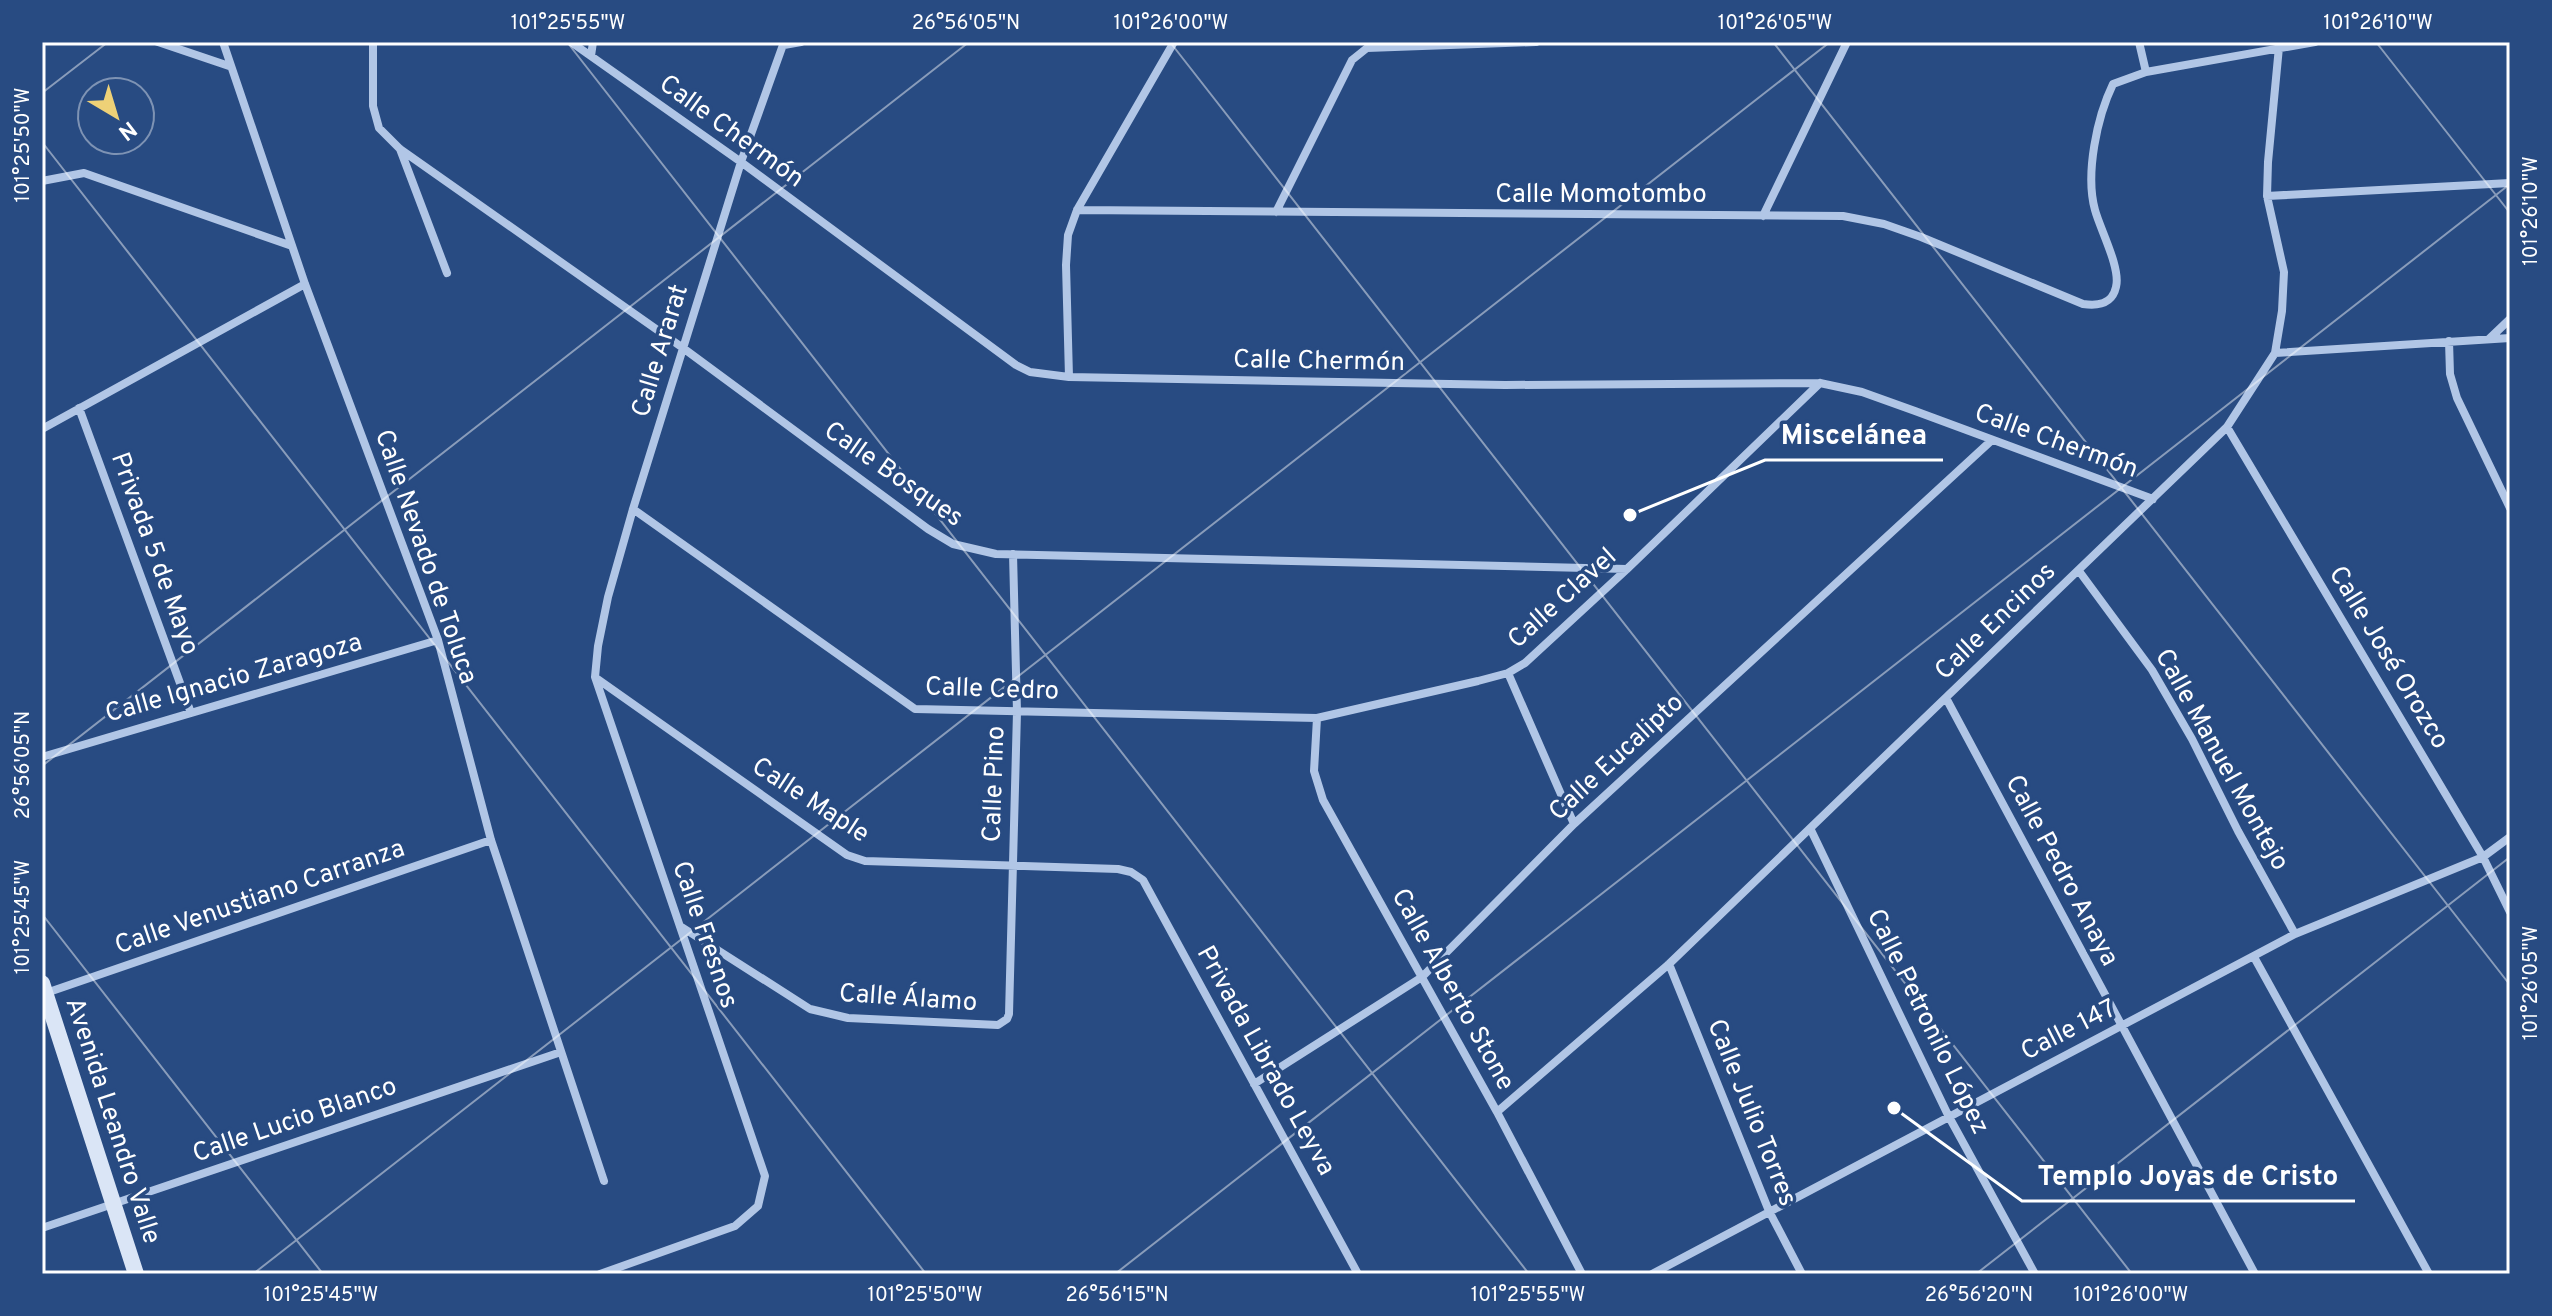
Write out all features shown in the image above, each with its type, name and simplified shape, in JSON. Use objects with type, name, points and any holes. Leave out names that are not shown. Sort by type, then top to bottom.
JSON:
[{"type":"street","points":[[158,42],[229,66]]},
{"type":"street","name":"Calle Nevado de Toluca","points":[[223,42],[305,284],[438,640],[491,840],[604,1181]]},
{"type":"street","name":"Calle Bosques","points":[[373,42],[373,106],[379,128],[400,149],[683,348],[928,529],[953,544],[975,551],[1013,554],[1627,569]]},
{"type":"street","name":"Calle Chermón","points":[[571,42],[741,162],[1016,365],[1030,372],[1069,377],[1505,385],[1820,383],[1862,392],[2153,499]]},
{"type":"street","points":[[591,56],[593,42]]},
{"type":"street","points":[[784,44],[801,42]]},
{"type":"street","points":[[1069,377],[1068,235],[1077,210],[1174,42]]},
{"type":"street","points":[[1276,212],[1352,60],[1367,48],[1536,42]]},
{"type":"street","points":[[1763,216],[1847,42]]},
{"type":"street","points":[[2139,42],[2146,72],[2315,42]]},
{"type":"street","name":"Calle Ararat","points":[[595,677],[608,597],[633,509],[741,162],[784,44]]},
{"type":"street","name":"Calle Encinos","points":[[1497,1112],[1669,964],[2227,427],[2275,353],[2282,311],[2284,272],[2278,234],[2267,196],[2279,47]]},
{"type":"street","name":"Calle Momotombo","points":[[1077,210],[1843,216],[1884,224],[2083,304],[2099,306],[2108,301],[2116,287],[2115,270],[2093,207],[2092,159],[2105,100],[2113,84],[2146,72]]},
{"type":"street","points":[[400,149],[447,273]]},
{"type":"street","points":[[42,181],[84,173],[292,246]]},
{"type":"street","points":[[2267,196],[2510,183]]},
{"type":"street","points":[[42,429],[305,284]]},
{"type":"street","points":[[2489,339],[2510,319]]},
{"type":"street","points":[[2275,353],[2510,338]]},
{"type":"street","points":[[2449,341],[2450,374],[2457,398],[2510,508]]},
{"type":"street","name":"Calle Clavel","points":[[1317,718],[1508,673],[1525,663],[1820,383]]},
{"type":"street","name":"Privada 5 de Mayo","points":[[79,408],[191,713]]},
{"type":"street","name":"Calle José Orozco","points":[[2227,427],[2483,857],[2510,912]]},
{"type":"street","name":"Calle Eucalipto","points":[[1254,1084],[1422,977],[1574,824],[1992,440]]},
{"type":"street","name":"Calle Cedro","points":[[633,509],[915,709],[1317,718]]},
{"type":"street","name":"Calle Pino","points":[[1009,1014],[1017,712],[1013,554]]},
{"type":"street","name":"Calle Manuel Montejo","points":[[2079,571],[2152,670],[2295,934]]},
{"type":"street","name":"Calle Ignacio Zaragoza","points":[[42,757],[438,640]]},
{"type":"street","points":[[1508,673],[1574,824]]},
{"type":"street","name":"Calle Maple","points":[[595,677],[847,855],[865,861],[1118,869],[1131,872]]},
{"type":"street","name":"Calle Fresnos","points":[[595,677],[765,1176],[758,1206],[735,1226],[601,1274]]},
{"type":"street","name":"Calle Pedro Anaya","points":[[1946,698],[2255,1274]]},
{"type":"street","name":"Calle Alberto Stone","points":[[1317,718],[1314,771],[1323,800],[1497,1112],[1582,1274]]},
{"type":"street","name":"Calle Petronilo López","points":[[1810,828],[1948,1115],[2035,1274]]},
{"type":"street","name":"Calle 147","points":[[1652,1274],[2295,934],[2483,857],[2510,837]]},
{"type":"street","name":"Calle Venustiano Carranza","points":[[43,990],[491,840]]},
{"type":"street","name":"Privada Librado Leyva","points":[[1131,872],[1143,880],[1358,1274]]},
{"type":"street","name":"Calle Álamo","points":[[680,926],[810,1009],[825,1014],[848,1018],[998,1025],[1009,1014]]},
{"type":"street","points":[[2254,957],[2429,1274]]},
{"type":"street","name":"Calle Julio Torres","points":[[1669,964],[1769,1211],[1802,1274]]},
{"type":"street","name":"Avenida Leandro Valle","points":[[43,990],[136,1274]]},
{"type":"street","name":"Calle Lucio Blanco","points":[[42,1228],[561,1052]]},
{"type":"place","name":"Miscelánea","points":[[1630,515]]},
{"type":"place","name":"Templo Joyas de Cristo","points":[[1894,1108]]}]
